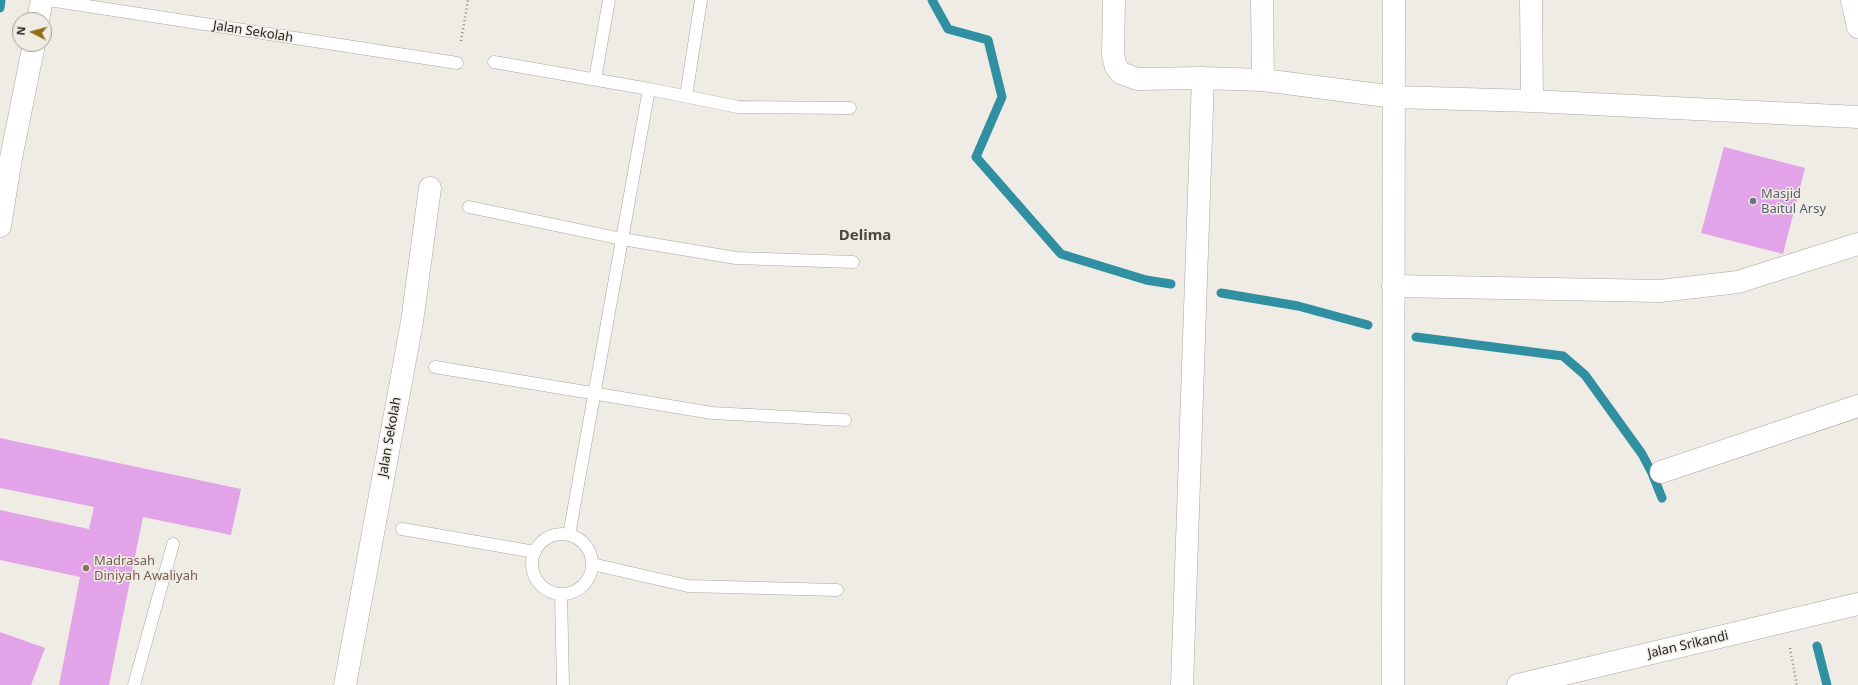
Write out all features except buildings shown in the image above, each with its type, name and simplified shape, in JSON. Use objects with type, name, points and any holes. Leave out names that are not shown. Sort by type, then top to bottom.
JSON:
[{"type":"street","points":[[40,12],[42,0]]},
{"type":"street","points":[[1114,0],[1113,55],[1116,67],[1121,73],[1137,79],[1203,78],[1263,80],[1394,97],[1532,101],[1858,118]]},
{"type":"street","points":[[1262,0],[1263,80]]},
{"type":"street","points":[[1393,685],[1394,0]]},
{"type":"street","points":[[1530,0],[1532,101]]},
{"type":"street","points":[[1852,0],[1858,27]]},
{"type":"street","points":[[0,226],[11,158],[32,52]]},
{"type":"street","points":[[1182,685],[1203,78]]},
{"type":"street","name":"Jalan Sekolah","points":[[345,685],[412,322],[430,188]]},
{"type":"street","points":[[1393,286],[1660,291],[1738,282],[1858,244]]},
{"type":"street","points":[[1661,472],[1858,406]]},
{"type":"street","name":"Jalan Srikandi","points":[[1518,685],[1858,604]]},
{"type":"lane","name":"Jalan Sekolah","points":[[49,0],[457,63]]},
{"type":"lane","points":[[595,79],[609,0]]},
{"type":"lane","points":[[686,96],[701,0]]},
{"type":"lane","points":[[494,62],[595,79],[738,107],[850,108]]},
{"type":"lane","points":[[569,535],[649,89]]},
{"type":"lane","points":[[469,207],[622,239],[736,258],[853,262]]},
{"type":"lane","points":[[435,367],[712,413],[844,420]]},
{"type":"lane","points":[[402,529],[535,552]]},
{"type":"lane","points":[[559,534],[569,535],[586,545],[592,564],[590,574],[583,585],[570,593],[561,594],[552,592],[543,587],[537,580],[533,562],[535,552],[541,543],[549,537],[559,534]]},
{"type":"lane","points":[[134,685],[173,544]]},
{"type":"lane","points":[[592,564],[688,586],[837,590]]},
{"type":"lane","points":[[561,594],[563,685]]},
{"type":"path","points":[[457,63],[468,0]]},
{"type":"path","points":[[1786,622],[1797,685]]},
{"type":"waterway","points":[[0,8],[1,0]]},
{"type":"waterway","points":[[932,0],[948,29],[988,40],[1002,97],[976,157],[1061,254],[1146,280],[1171,284]]},
{"type":"waterway","points":[[1221,293],[1298,306],[1368,325]]},
{"type":"waterway","points":[[1416,337],[1563,356],[1585,375],[1642,454],[1652,473],[1662,498]]},
{"type":"waterway","points":[[1817,646],[1827,685]]},
{"type":"place","name":"Masjid Baitul Arsy","points":[[1753,201]]},
{"type":"place","name":"Madrasah Diniyah Awaliyah","points":[[86,568]]},
{"type":"district","name":"Delima","points":[[865,236]]}]
